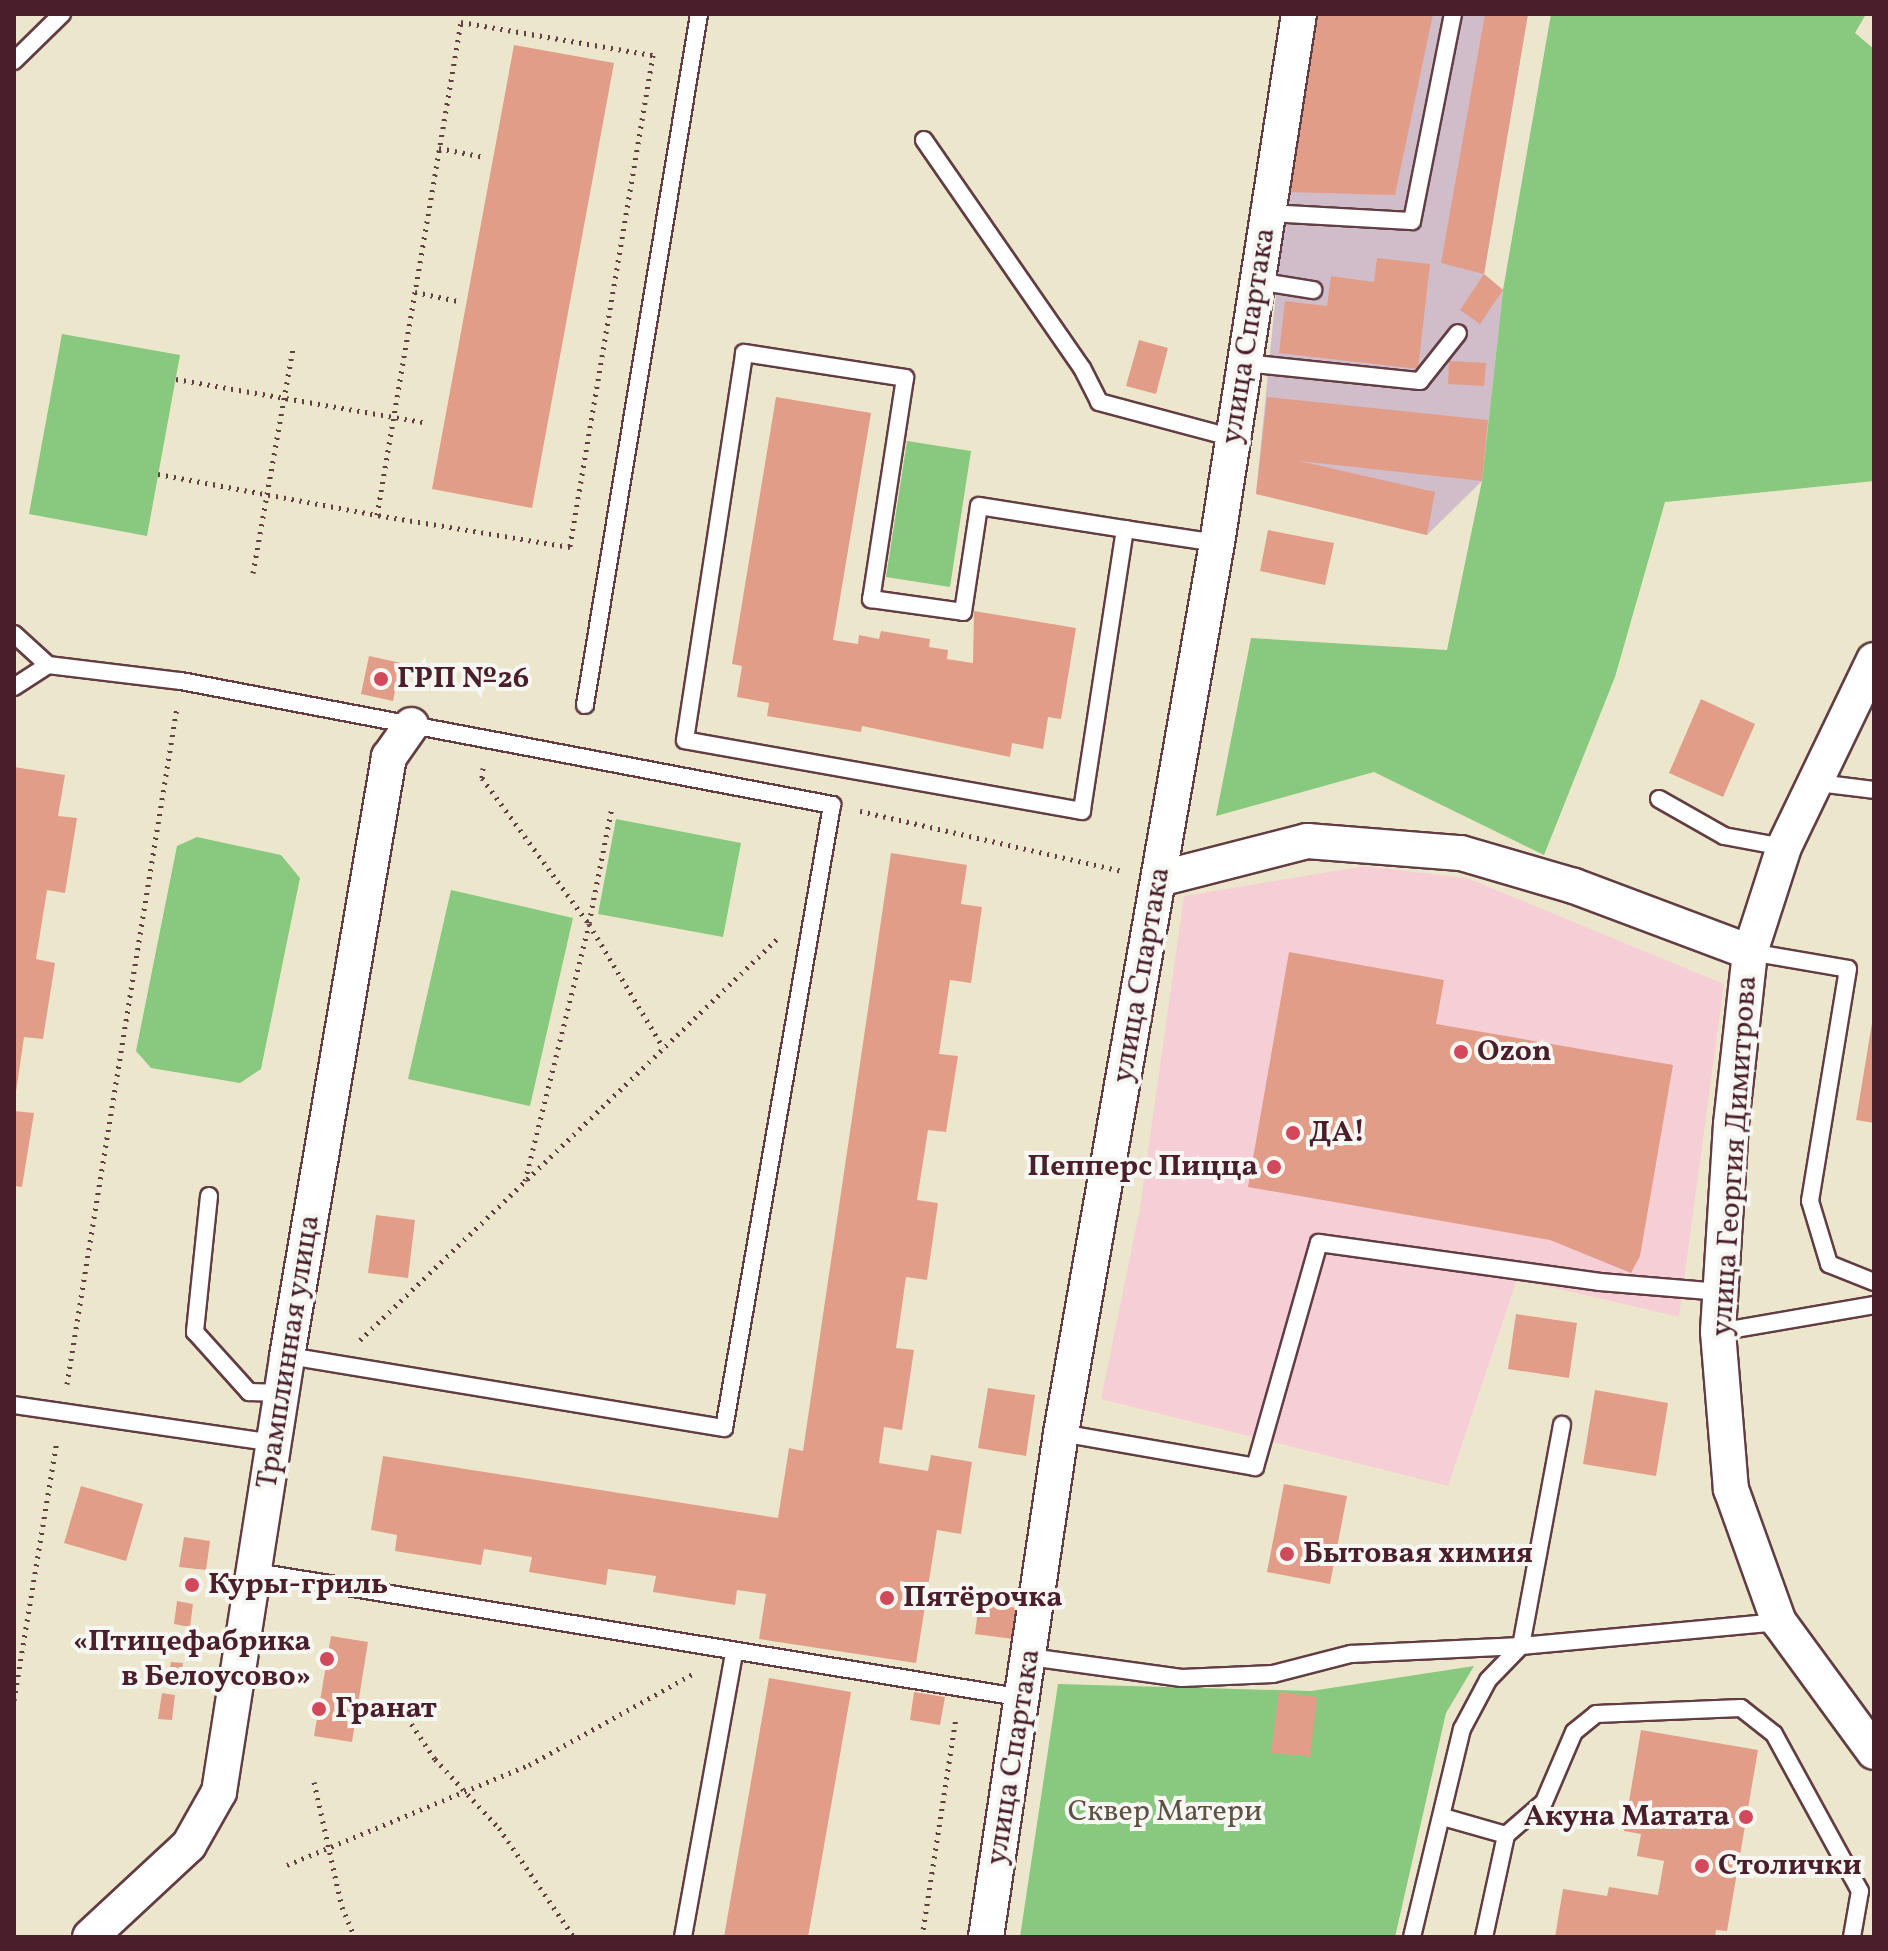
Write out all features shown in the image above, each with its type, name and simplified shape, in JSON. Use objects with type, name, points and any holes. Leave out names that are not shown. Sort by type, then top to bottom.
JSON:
[{"type":"street","name":"улица Спартака","points":[[986,1937],[1024,1698],[1061,1433],[1217,543],[1299,14]]},
{"type":"street","name":"улица Георгия Димитрова","points":[[1869,680],[1784,847],[1750,952],[1731,1124],[1718,1332],[1731,1489],[1779,1622],[1874,1752]]},
{"type":"street","name":"Трамплинная улица","points":[[90,1937],[189,1845],[219,1792],[256,1572],[287,1356],[389,757],[411,725]]},
{"type":"street","points":[[1159,879],[1307,841],[1461,853],[1574,886],[1750,952]]},
{"type":"lane","points":[[14,61],[62,14]]},
{"type":"lane","points":[[585,705],[699,14]]},
{"type":"lane","points":[[1268,213],[1412,221],[1453,14]]},
{"type":"lane","points":[[924,140],[1082,368],[1099,402],[1233,438]]},
{"type":"lane","points":[[1257,281],[1313,290]]},
{"type":"lane","points":[[1245,363],[1420,381],[1458,333]]},
{"type":"lane","points":[[1125,529],[1082,811],[685,740],[744,353],[905,378],[871,599],[963,612],[979,506],[1217,543]]},
{"type":"lane","points":[[14,634],[48,665],[181,681],[832,805],[724,1428],[287,1356]]},
{"type":"lane","points":[[14,687],[48,665]]},
{"type":"lane","points":[[1818,783],[1874,790]]},
{"type":"lane","points":[[1659,799],[1724,836],[1784,847]]},
{"type":"lane","points":[[1750,952],[1848,969],[1810,1201],[1829,1264],[1874,1282]]},
{"type":"lane","points":[[209,1196],[195,1332],[249,1392],[281,1393]]},
{"type":"lane","points":[[1061,1433],[1255,1467],[1319,1243],[1600,1282],[1721,1292]]},
{"type":"lane","points":[[1718,1332],[1874,1305]]},
{"type":"lane","points":[[14,1405],[274,1443]]},
{"type":"lane","points":[[1412,1937],[1462,1729],[1488,1680],[1521,1646],[1562,1425]]},
{"type":"lane","points":[[256,1572],[734,1654],[960,1691],[1024,1698]]},
{"type":"lane","points":[[1030,1657],[1182,1678],[1273,1674],[1351,1654],[1521,1646],[1779,1622]]},
{"type":"lane","points":[[683,1937],[734,1654]]},
{"type":"lane","points":[[1484,1937],[1506,1835],[1544,1802],[1574,1732],[1596,1714],[1741,1708],[1774,1734],[1860,1891],[1852,1937]]},
{"type":"lane","points":[[1443,1817],[1506,1835]]},
{"type":"path","points":[[158,474],[377,515],[570,547],[653,55],[461,22],[377,515]]},
{"type":"path","points":[[439,148],[484,157]]},
{"type":"path","points":[[415,292],[458,301]]},
{"type":"path","points":[[253,573],[293,348]]},
{"type":"path","points":[[176,379],[423,422]]},
{"type":"path","points":[[14,1700],[181,681]]},
{"type":"path","points":[[483,740],[482,778],[589,924],[663,1047]]},
{"type":"path","points":[[832,805],[1159,879]]},
{"type":"path","points":[[524,1182],[589,924],[612,807]]},
{"type":"path","points":[[336,1363],[815,904]]},
{"type":"path","points":[[287,1865],[557,1751],[734,1654]]},
{"type":"path","points":[[922,1937],[960,1691]]},
{"type":"path","points":[[398,1704],[435,1759],[467,1790],[574,1937]]},
{"type":"path","points":[[314,1782],[342,1907],[355,1937]]},
{"type":"shaded area","points":[[1317,14],[1528,14],[1484,274],[1503,290],[1482,481],[1427,535],[1256,494],[1286,192]]},
{"type":"shaded area","points":[[1364,866],[1467,878],[1724,984],[1679,1317],[1517,1279],[1448,1486],[1101,1399],[1140,1208],[1184,896]]},
{"type":"green space","points":[[1551,14],[1866,14],[1855,33],[1874,49],[1874,481],[1665,502],[1615,677],[1544,855],[1374,772],[1216,816],[1251,638],[1447,650],[1482,481],[1503,290]]},
{"type":"green space","points":[[62,334],[180,355],[147,536],[29,514]]},
{"type":"green space","points":[[907,441],[971,451],[950,587],[886,577]]},
{"type":"green space","points":[[616,819],[741,843],[723,937],[598,914]]},
{"type":"green space","points":[[197,837],[281,855],[300,878],[261,1069],[240,1083],[151,1068],[136,1051],[177,846]]},
{"type":"green space","points":[[451,890],[573,918],[530,1106],[408,1079]]},
{"type":"green space","name":"Сквер Матери","points":[[1474,1666],[1446,1713],[1395,1937],[1020,1937],[1058,1684],[1311,1691]]},
{"type":"building","points":[[1317,14],[1433,14],[1395,195],[1286,192]]},
{"type":"building","points":[[1485,14],[1528,14],[1484,274],[1441,263]]},
{"type":"building","points":[[514,45],[614,63],[532,508],[432,489]]},
{"type":"building","points":[[1377,258],[1430,264],[1418,369],[1279,353],[1285,301],[1327,306],[1331,276],[1374,282]]},
{"type":"building","points":[[1484,274],[1503,290],[1480,324],[1460,310]]},
{"type":"building","points":[[1139,340],[1168,348],[1156,394],[1126,386]]},
{"type":"building","points":[[1449,361],[1486,363],[1484,386],[1448,384]]},
{"type":"building","points":[[776,397],[871,413],[833,640],[858,644],[859,635],[879,639],[881,631],[930,639],[929,647],[948,650],[947,659],[973,663],[974,611],[1076,628],[1061,719],[1048,717],[1043,749],[1012,743],[1010,757],[862,726],[861,732],[767,716],[769,703],[737,697],[742,666],[732,664]]},
{"type":"building","points":[[1267,397],[1488,420],[1482,481],[1299,461],[1435,492],[1427,535],[1256,494]]},
{"type":"building","points":[[1268,530],[1334,543],[1325,585],[1260,571]]},
{"type":"building","name":"ГРП №26","points":[[369,656],[401,663],[393,701],[361,694]]},
{"type":"building","points":[[1701,699],[1755,724],[1723,797],[1669,773]]},
{"type":"building","points":[[14,767],[65,775],[58,816],[77,818],[65,893],[47,890],[36,959],[55,963],[43,1039],[24,1037],[16,1092]]},
{"type":"building","points":[[891,853],[967,865],[961,904],[982,907],[971,983],[950,980],[939,1054],[958,1056],[946,1132],[928,1130],[917,1200],[938,1203],[927,1280],[906,1277],[896,1348],[914,1350],[902,1430],[884,1427],[879,1463],[928,1471],[931,1455],[972,1462],[961,1534],[937,1530],[916,1663],[759,1639],[766,1594],[737,1590],[735,1605],[653,1592],[656,1576],[608,1569],[606,1585],[529,1572],[532,1557],[484,1549],[481,1565],[395,1551],[397,1535],[371,1530],[383,1456],[778,1518],[789,1448],[803,1451]]},
{"type":"building","points":[[1289,952],[1444,980],[1436,1024],[1673,1065],[1640,1256],[1631,1273],[1550,1240],[1248,1187]]},
{"type":"building","points":[[1874,1023],[1874,1123],[1856,1120]]},
{"type":"building","points":[[14,1111],[34,1113],[22,1187],[14,1186]]},
{"type":"building","points":[[376,1215],[415,1220],[408,1278],[368,1273]]},
{"type":"building","points":[[1516,1314],[1577,1323],[1569,1378],[1508,1369]]},
{"type":"building","points":[[988,1388],[1035,1395],[1026,1456],[978,1448]]},
{"type":"building","points":[[1595,1390],[1668,1403],[1656,1476],[1583,1464]]},
{"type":"building","points":[[1284,1484],[1347,1496],[1330,1584],[1267,1572]]},
{"type":"building","points":[[81,1486],[143,1504],[126,1561],[64,1543]]},
{"type":"building","points":[[184,1537],[210,1541],[206,1570],[179,1567]]},
{"type":"building","name":"Куры-гриль","points":[[187,1576],[199,1577],[196,1595],[185,1593]]},
{"type":"building","points":[[177,1601],[193,1604],[190,1627],[174,1624]]},
{"type":"building","points":[[979,1603],[1018,1608],[1013,1639],[975,1634]]},
{"type":"building","points":[[331,1636],[368,1642],[352,1742],[314,1736]]},
{"type":"building","points":[[171,1662],[183,1663],[181,1681],[168,1680]]},
{"type":"building","points":[[769,1678],[851,1692],[808,1937],[724,1937]]},
{"type":"building","points":[[914,1692],[945,1697],[940,1725],[910,1720]]},
{"type":"building","points":[[1279,1692],[1317,1697],[1310,1757],[1271,1753]]},
{"type":"building","points":[[162,1693],[175,1695],[172,1720],[158,1719]]},
{"type":"building","points":[[1641,1730],[1758,1750],[1727,1931],[1716,1930],[1715,1937],[1555,1937],[1563,1889],[1607,1896],[1609,1887],[1658,1895],[1664,1861],[1637,1856],[1641,1834],[1624,1831]]},
{"type":"place","name":"ГРП №26","points":[[381,679]]},
{"type":"place","name":"Ozon","points":[[1461,1052]]},
{"type":"place","name":"ДА!","points":[[1293,1133]]},
{"type":"place","name":"Пепперс Пицца","points":[[1274,1167]]},
{"type":"place","name":"Бытовая химия","points":[[1287,1554]]},
{"type":"place","name":"Куры-гриль","points":[[192,1585]]},
{"type":"place","name":"Пятёрочка","points":[[887,1598]]},
{"type":"place","name":"«Птицефабрика в Белоусово»","points":[[327,1659]]},
{"type":"place","name":"Гранат","points":[[319,1709]]},
{"type":"place","name":"Акуна Матата","points":[[1746,1817]]},
{"type":"place","name":"Столички","points":[[1702,1866]]}]
